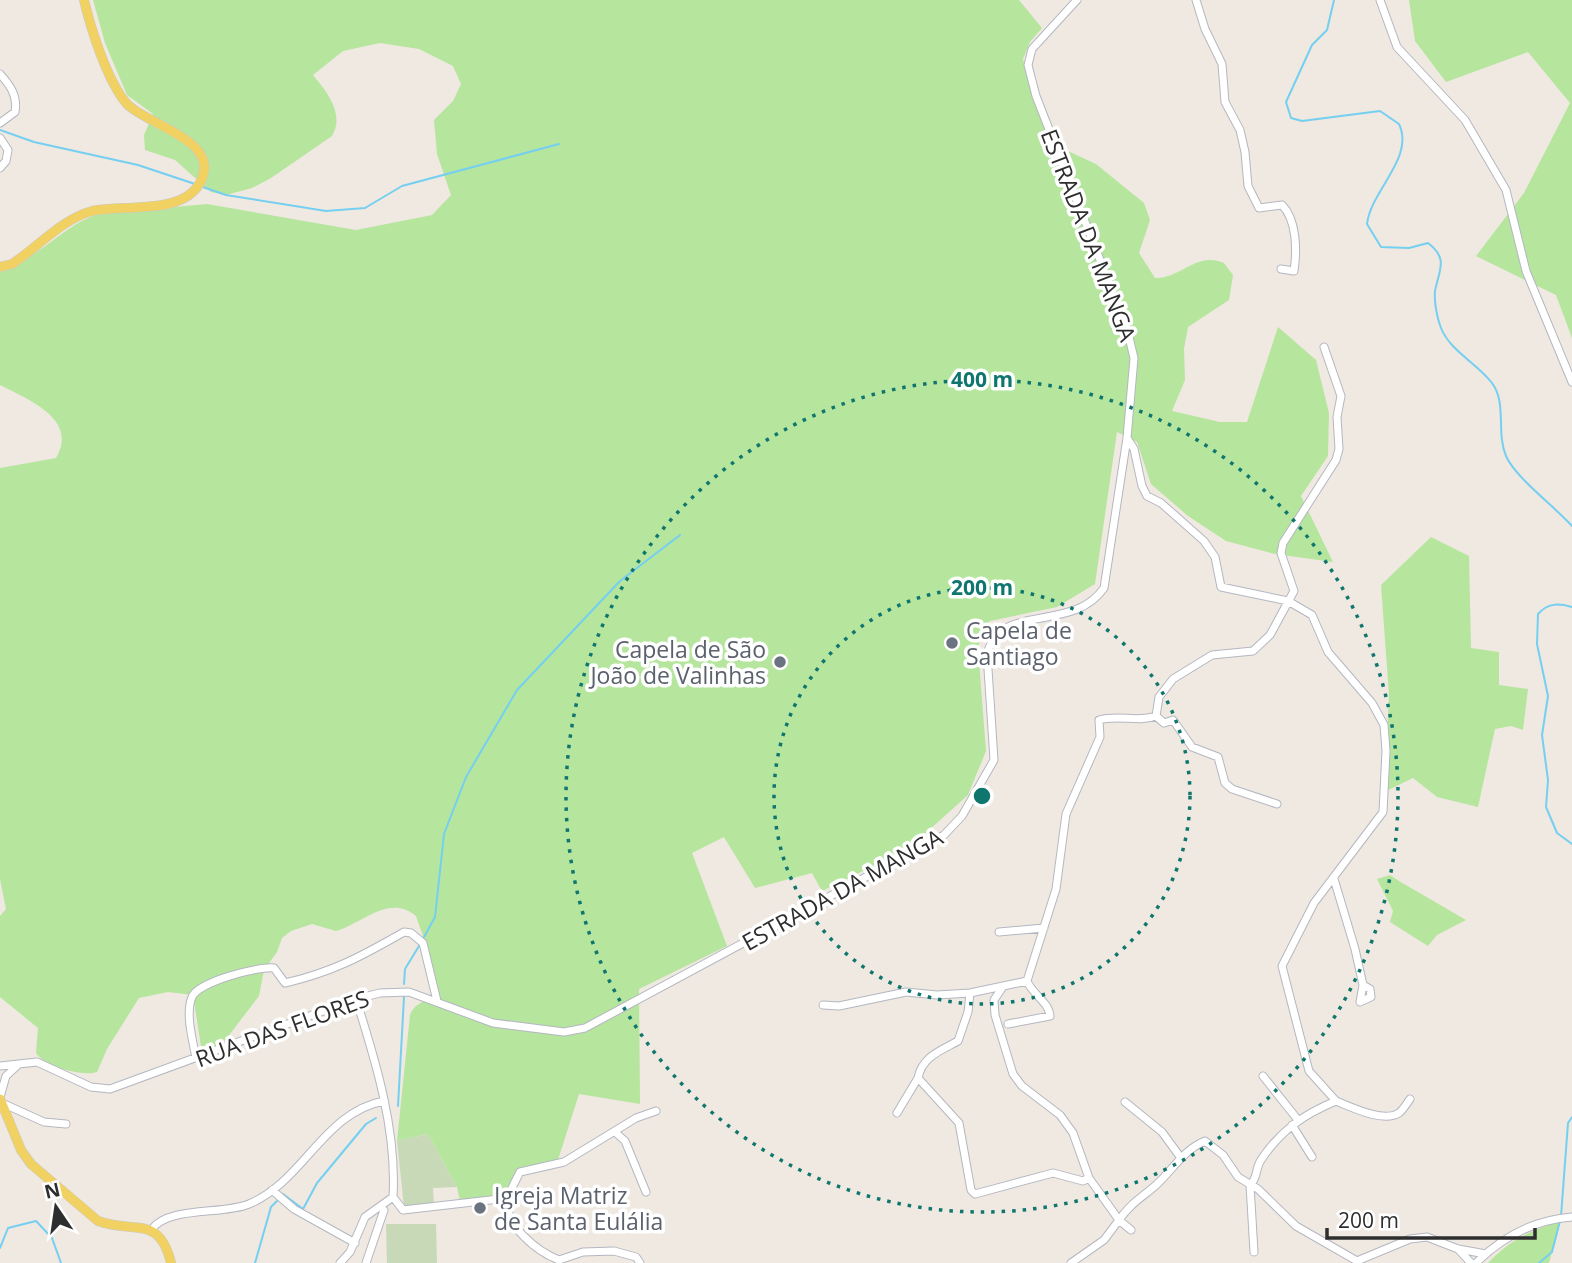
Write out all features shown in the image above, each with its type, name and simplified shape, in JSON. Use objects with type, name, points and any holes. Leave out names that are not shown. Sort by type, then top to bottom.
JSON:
[{"type":"main road","points":[[0,267],[12,264],[81,215],[104,209],[173,202],[197,189],[203,177],[201,155],[189,141],[138,113],[119,92],[84,0]]},
{"type":"main road","points":[[1,1099],[21,1150],[31,1164],[84,1212],[111,1226],[152,1229],[161,1237],[171,1263]]},
{"type":"street","name":"ESTRADA DA MANGA","points":[[665,985],[944,835],[962,816],[994,760],[987,654],[990,643],[1012,624],[1079,611],[1094,603],[1104,588],[1127,438],[1134,358],[1127,329],[1036,96],[1028,65],[1032,49],[1077,0]]},
{"type":"street","points":[[1196,0],[1205,29],[1222,64],[1226,102],[1243,142],[1252,200],[1259,208],[1282,205],[1290,217],[1297,246],[1294,271],[1281,269]]},
{"type":"street","points":[[1380,0],[1397,47],[1465,120],[1506,190],[1526,271],[1572,382]]},
{"type":"street","points":[[0,74],[12,88],[16,106],[15,112],[0,123]]},
{"type":"street","points":[[0,138],[8,150],[6,161],[0,168]]},
{"type":"street","points":[[1156,716],[1158,697],[1173,679],[1212,655],[1253,651],[1270,635],[1294,591],[1282,554],[1283,542],[1336,460],[1339,449],[1337,417],[1341,396],[1324,346]]},
{"type":"street","points":[[1127,438],[1134,449],[1142,486],[1147,496],[1161,503],[1204,541],[1215,557],[1221,587],[1288,601],[1312,615],[1328,652],[1372,703],[1384,725],[1386,751],[1383,812],[1314,903],[1282,966],[1309,1071],[1336,1101],[1367,1112],[1394,1115],[1402,1112],[1410,1099]]},
{"type":"street","points":[[1156,716],[1164,723],[1173,720],[1192,747],[1218,757],[1224,783],[1232,789],[1277,804]]},
{"type":"street","points":[[1008,1024],[1050,1016],[1049,1009],[1030,990],[1027,981],[1056,889],[1066,814],[1100,737],[1099,720],[1110,717],[1143,721],[1156,716]]},
{"type":"street","points":[[1334,878],[1350,929],[1363,985]]},
{"type":"street","points":[[999,932],[1044,928]]},
{"type":"street","points":[[196,1058],[190,1015],[191,1000],[197,990],[233,976],[267,968],[274,968],[285,983],[315,976],[357,961],[404,932],[411,933],[423,943],[437,1001]]},
{"type":"street","points":[[823,1005],[839,1006],[906,992],[937,995],[970,993],[1027,981]]},
{"type":"street","name":"RUA DAS FLORES","points":[[1,1066],[37,1062],[91,1087],[110,1089],[356,999],[380,993],[409,992],[493,1023],[564,1032],[585,1028],[665,985]]},
{"type":"street","points":[[1002,988],[994,1000],[995,1015],[1013,1074],[1022,1086],[1060,1115],[1073,1133],[1089,1178],[1119,1220],[1131,1230]]},
{"type":"street","points":[[897,1113],[918,1078],[920,1067],[931,1055],[958,1041],[968,1012],[970,993]]},
{"type":"street","points":[[356,999],[384,1101],[395,1167],[393,1197],[403,1210],[508,1198]]},
{"type":"street","points":[[19,1065],[3,1077],[1,1099],[44,1122],[66,1124]]},
{"type":"street","points":[[1263,1076],[1295,1122],[1312,1157]]},
{"type":"street","points":[[918,1078],[959,1123],[975,1194],[1052,1173],[1083,1181],[1089,1178]]},
{"type":"street","points":[[152,1229],[165,1219],[248,1205],[272,1190],[350,1112],[384,1101]]},
{"type":"street","points":[[1254,1252],[1250,1185],[1255,1180],[1263,1157],[1295,1122],[1336,1101]]},
{"type":"street","points":[[1125,1102],[1162,1132],[1181,1158]]},
{"type":"street","points":[[640,1263],[636,1257],[614,1251],[583,1252],[559,1261],[549,1256],[514,1226],[508,1211],[508,1198],[520,1172],[564,1162],[636,1118],[656,1111]]},
{"type":"street","points":[[615,1132],[625,1141],[646,1192]]},
{"type":"street","points":[[1071,1263],[1104,1240],[1128,1207],[1154,1187],[1181,1158],[1205,1141],[1223,1155],[1238,1177],[1258,1189],[1296,1226],[1357,1262],[1410,1239],[1427,1237],[1458,1249],[1486,1254]]},
{"type":"street","points":[[272,1190],[303,1214],[355,1243]]},
{"type":"street","points":[[340,1263],[355,1243],[365,1217],[393,1197]]},
{"type":"street","points":[[366,1263],[384,1210]]},
{"type":"street","points":[[1476,1263],[1513,1233],[1564,1218]]},
{"type":"street","points":[[1458,1249],[1471,1263]]},
{"type":"green space","points":[[93,0],[1019,0],[1042,28],[1030,42],[1023,59],[1036,104],[1057,146],[1096,164],[1144,203],[1150,220],[1139,253],[1155,278],[1173,274],[1205,260],[1224,263],[1233,275],[1229,300],[1188,327],[1184,349],[1185,380],[1172,411],[1220,422],[1247,422],[1278,327],[1316,360],[1329,413],[1328,456],[1301,496],[1333,562],[1275,554],[1226,541],[1188,516],[1151,484],[1137,442],[1117,432],[1095,584],[1057,607],[990,621],[981,634],[978,648],[986,751],[968,795],[908,849],[822,891],[812,873],[755,888],[724,837],[692,853],[727,946],[639,989],[640,1104],[579,1094],[558,1160],[519,1170],[508,1196],[460,1201],[457,1187],[428,1134],[397,1141],[410,1015],[414,1008],[433,992],[435,985],[426,943],[416,916],[406,910],[385,909],[336,931],[312,924],[291,931],[282,938],[277,952],[264,970],[259,996],[220,1047],[202,1053],[193,995],[168,992],[139,998],[107,1049],[97,1072],[73,1072],[55,1066],[36,1053],[38,1028],[0,997],[0,916],[6,909],[0,879],[0,468],[56,458],[61,444],[61,432],[48,412],[0,385],[0,270],[27,258],[74,226],[99,214],[207,204],[356,230],[432,215],[451,195],[437,154],[434,120],[453,101],[461,84],[453,66],[419,49],[380,43],[343,51],[313,75],[333,104],[336,120],[332,136],[252,188],[226,195],[211,192],[175,160],[145,150],[144,135],[153,114],[127,95],[105,43]]},
{"type":"green space","points":[[1409,0],[1572,0],[1572,338],[1556,295],[1476,256],[1524,193],[1570,103],[1528,52],[1446,82],[1415,41]]},
{"type":"green space","points":[[1431,537],[1469,556],[1471,648],[1499,652],[1499,685],[1528,689],[1523,730],[1511,726],[1495,729],[1478,807],[1437,797],[1413,778],[1384,792],[1389,695],[1381,585]]},
{"type":"green space","points":[[1390,875],[1466,920],[1437,935],[1428,946],[1390,922],[1393,911],[1377,879]]},
{"type":"green space","points":[[428,1134],[457,1187],[433,1188],[434,1204],[404,1207],[397,1141]]},
{"type":"green space","points":[[1560,1222],[1549,1263],[1488,1263],[1521,1237]]},
{"type":"green space","points":[[386,1224],[436,1224],[437,1263],[387,1263]]},
{"type":"waterway","points":[[1334,0],[1327,30],[1312,45],[1286,102],[1291,118],[1302,121],[1380,111],[1399,124],[1402,137],[1397,162],[1370,211],[1367,224],[1381,247],[1409,248],[1428,243],[1439,254],[1441,265],[1435,300],[1441,328],[1457,350],[1492,383],[1499,400],[1503,447],[1511,464],[1572,526]]},
{"type":"waterway","points":[[0,130],[34,142],[138,165],[195,184]]},
{"type":"waterway","points":[[200,186],[226,195],[326,211],[365,208],[402,186],[559,144]]},
{"type":"waterway","points":[[424,937],[435,917],[444,834],[466,777],[517,690],[620,581],[680,535]]},
{"type":"waterway","points":[[1572,607],[1554,605],[1538,614],[1537,644],[1548,696],[1542,735],[1548,780],[1546,807],[1557,833],[1572,844]]},
{"type":"waterway","points":[[404,984],[405,969],[419,946]]},
{"type":"waterway","points":[[398,1106],[404,997]]},
{"type":"waterway","points":[[1561,1216],[1568,1123],[1572,1117]]},
{"type":"waterway","points":[[283,1194],[303,1209],[317,1183],[366,1124],[376,1118]]},
{"type":"waterway","points":[[255,1263],[271,1207],[277,1201]]},
{"type":"waterway","points":[[0,1248],[8,1228],[36,1221],[52,1238],[61,1263]]},
{"type":"waterway","points":[[1539,1263],[1552,1252],[1560,1221]]},
{"type":"place","name":"Capela de Santiago","points":[[952,643]]},
{"type":"place","name":"Capela de São João de Valinhas","points":[[780,662]]},
{"type":"place","name":"Igreja Matriz de Santa Eulália","points":[[480,1208]]}]
